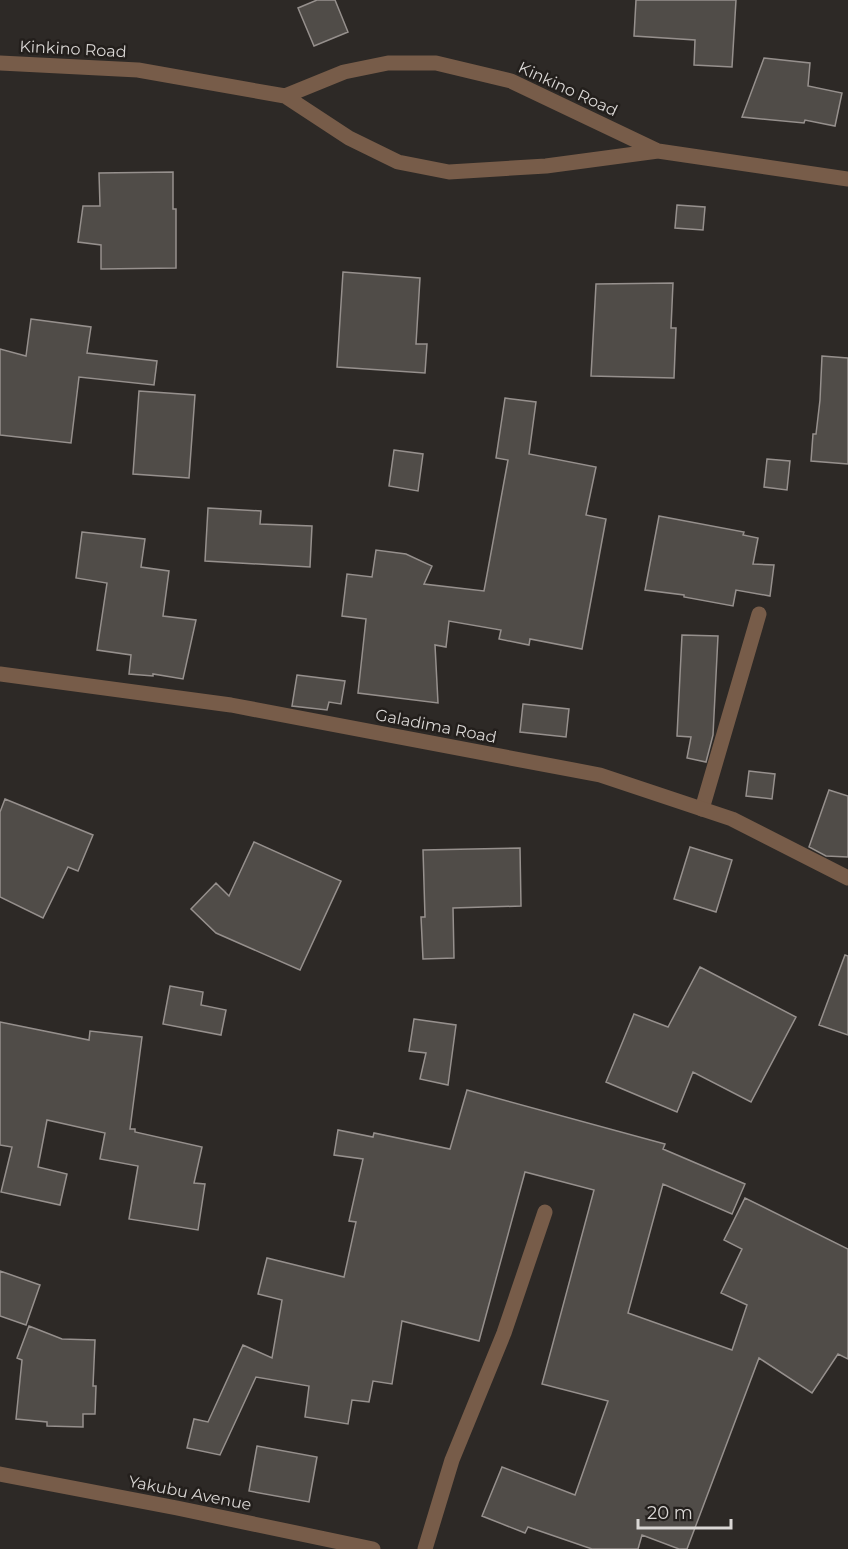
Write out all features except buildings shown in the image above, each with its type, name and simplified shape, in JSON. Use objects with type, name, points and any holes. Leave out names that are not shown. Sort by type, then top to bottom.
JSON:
[{"type":"street","name":"Kinkino Road","points":[[0,63],[138,70],[285,96],[349,138],[398,162],[449,172],[546,166],[658,151],[848,179]]},
{"type":"street","name":"Kinkino Road","points":[[285,96],[344,72],[388,63],[436,63],[511,81],[658,151]]},
{"type":"street","points":[[702,809],[759,614]]},
{"type":"street","name":"Galadima Road","points":[[0,674],[231,705],[588,773],[732,819],[848,878]]},
{"type":"street","points":[[425,1549],[452,1460],[504,1333],[545,1212]]},
{"type":"street","name":"Yakubu Avenue","points":[[0,1474],[373,1549]]}]
